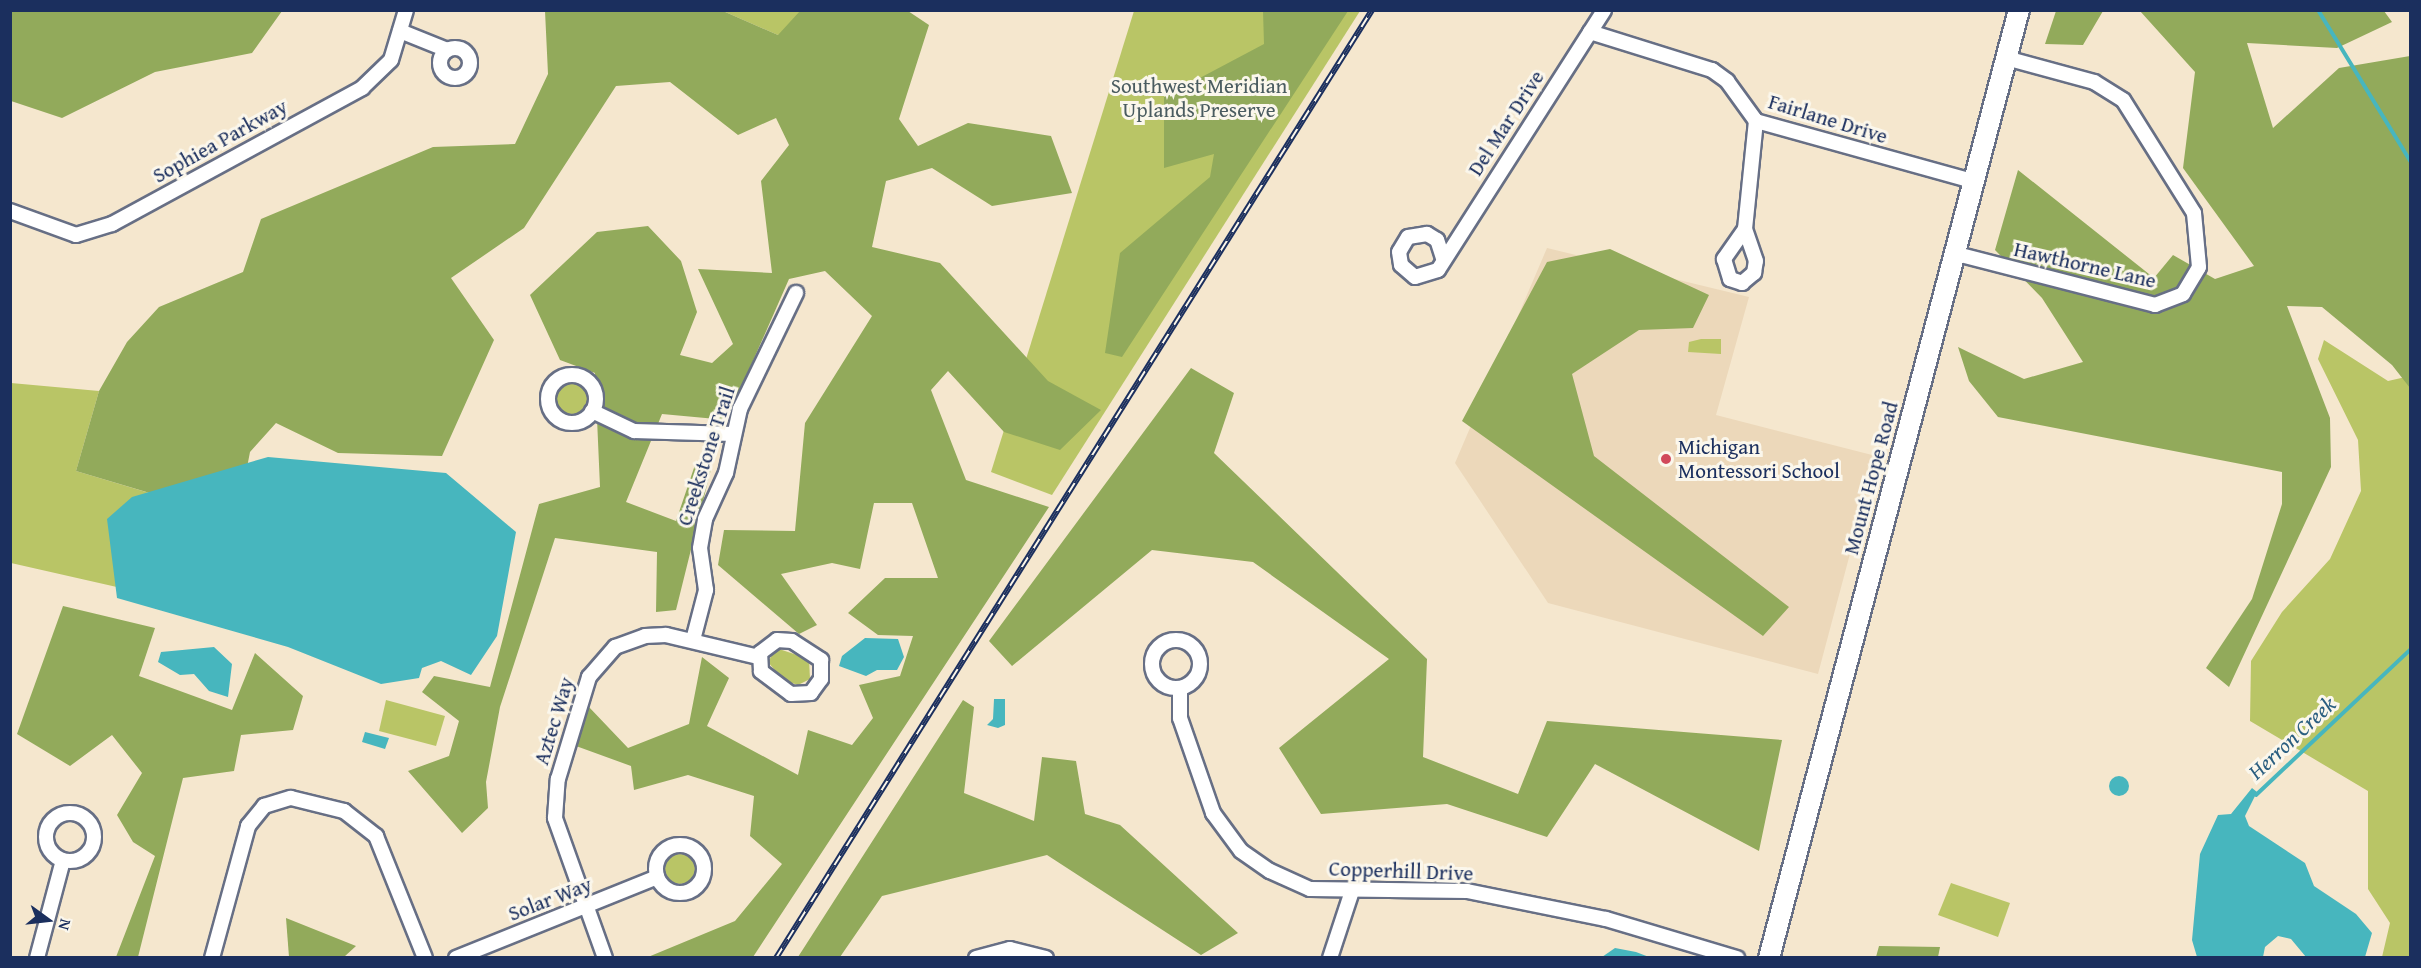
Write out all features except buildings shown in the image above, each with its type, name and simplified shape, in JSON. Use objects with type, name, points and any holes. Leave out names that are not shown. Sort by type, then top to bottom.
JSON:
[{"type":"street","name":"Sophiea Parkway","points":[[10,211],[76,235],[112,224],[362,88],[391,60],[406,10]]},
{"type":"street","name":"Del Mar Drive","points":[[1443,258],[1604,10]]},
{"type":"street","name":"Mount Hope Road","points":[[1769,957],[2019,10]]},
{"type":"street","points":[[400,31],[447,50]]},
{"type":"street","name":"Fairlane Drive","points":[[1590,32],[1712,70],[1727,81],[1755,122],[1973,181]]},
{"type":"street","name":"Hawthorne Lane","points":[[1953,254],[2155,305],[2183,294],[2199,267],[2194,213],[2123,100],[2094,82],[2006,58]]},
{"type":"street","points":[[1745,229],[1755,122]]},
{"type":"street","name":"Creekstone Trail","points":[[693,640],[706,590],[703,526],[726,473],[740,409],[796,293]]},
{"type":"street","points":[[592,411],[634,431],[733,434]]},
{"type":"street","name":"Aztec Way","points":[[605,957],[555,818],[558,779],[582,691],[597,663],[625,642],[656,634],[693,640],[758,657]]},
{"type":"street","points":[[792,640],[817,655],[821,679],[809,694],[791,694],[763,675],[758,657],[772,642],[792,640]]},
{"type":"street","name":"Copperhill Drive","points":[[1180,690],[1180,718],[1195,768],[1213,813],[1241,851],[1310,889],[1467,891],[1606,919],[1737,957]]},
{"type":"street","points":[[212,957],[248,826],[264,806],[291,798],[344,811],[376,836],[425,957]]},
{"type":"street","points":[[37,957],[63,860]]},
{"type":"street","name":"Solar Way","points":[[456,957],[586,908],[657,877]]},
{"type":"street","points":[[1330,957],[1352,891]]},
{"type":"street","points":[[976,957],[1010,949],[1046,957]]},
{"type":"shaded area","name":"Michigan Montessori School","points":[[1547,248],[1749,297],[1716,415],[1876,456],[1818,674],[1548,603],[1455,463]]},
{"type":"green space","points":[[11,10],[282,11],[252,53],[155,72],[62,118],[11,101]]},
{"type":"green space","points":[[2056,10],[2103,11],[2083,45],[2045,44]]},
{"type":"green space","points":[[545,11],[723,11],[778,35],[800,11],[908,11],[929,25],[899,119],[918,146],[968,123],[1051,136],[1072,193],[992,206],[932,168],[886,181],[872,247],[940,263],[1048,381],[1101,410],[1060,450],[1004,432],[948,371],[931,390],[966,480],[1049,507],[753,957],[648,957],[735,921],[782,864],[750,836],[754,796],[688,775],[634,790],[631,766],[576,746],[588,706],[628,748],[689,724],[702,657],[729,678],[707,726],[798,775],[808,730],[852,745],[873,718],[859,685],[900,676],[913,636],[878,635],[848,613],[885,578],[938,578],[912,503],[874,503],[860,569],[832,563],[781,574],[817,625],[799,634],[718,565],[724,530],[795,531],[805,423],[872,316],[825,271],[789,279],[727,420],[662,414],[626,502],[676,521],[696,462],[711,469],[676,610],[656,612],[657,552],[555,538],[500,707],[486,782],[488,808],[462,833],[408,771],[449,756],[459,721],[422,692],[434,676],[490,687],[539,504],[600,487],[595,373],[560,360],[530,295],[597,232],[648,226],[681,261],[697,312],[680,355],[712,363],[733,344],[698,269],[772,273],[761,181],[789,145],[776,118],[738,135],[670,82],[616,86],[524,228],[451,278],[494,340],[442,456],[338,453],[276,423],[250,452],[237,519],[76,471],[99,391],[127,342],[159,307],[243,272],[261,219],[433,147],[515,144],[548,74]]},
{"type":"green space","points":[[723,11],[891,11],[778,35]]},
{"type":"green space","name":"Southwest Meridian Uplands Preserve","points":[[1134,11],[1360,11],[1052,495],[991,472]]},
{"type":"green space","points":[[1263,11],[1348,11],[1122,357],[1105,353],[1120,253],[1210,177],[1214,154],[1164,168],[1164,97],[1264,44]]},
{"type":"green space","points":[[2140,11],[2384,11],[2392,22],[2337,48],[2247,43],[2273,128],[2339,68],[2410,56],[2410,388],[2392,365],[2322,307],[2287,306],[2330,418],[2331,467],[2229,687],[2206,668],[2252,599],[2282,504],[2282,472],[1998,417],[1969,381],[1958,347],[2024,379],[2083,362],[2042,298],[1995,250],[2018,170],[2154,278],[2173,255],[2215,279],[2254,266],[2183,168],[2195,72]]},
{"type":"green space","points":[[1610,249],[1709,295],[1693,328],[1639,330],[1572,374],[1594,456],[1789,607],[1763,636],[1462,421],[1547,262]]},
{"type":"green space","points":[[1701,339],[1721,339],[1721,354],[1688,352],[1689,342]]},
{"type":"green space","points":[[2324,340],[2388,381],[2410,376],[2410,957],[2382,957],[2390,923],[2368,889],[2368,791],[2250,721],[2251,661],[2282,612],[2330,559],[2361,491],[2358,440],[2318,359]]},
{"type":"green space","points":[[1191,368],[1234,393],[1214,453],[1427,659],[1423,757],[1518,794],[1547,721],[1782,740],[1759,851],[1595,764],[1547,837],[1447,804],[1321,814],[1279,748],[1389,659],[1253,562],[1152,550],[1012,666],[989,641]]},
{"type":"green space","points":[[572,382],[583,387],[588,398],[583,409],[572,414],[561,409],[556,398],[561,387]]},
{"type":"green space","points":[[11,383],[99,391],[76,471],[156,495],[130,590],[11,563]]},
{"type":"green space","points":[[63,606],[155,628],[139,676],[232,710],[255,653],[303,696],[293,730],[241,735],[234,771],[183,778],[138,957],[116,957],[155,856],[133,842],[117,815],[142,773],[112,735],[70,766],[17,734]]},
{"type":"green space","points":[[776,648],[809,659],[810,679],[798,685],[783,680],[768,662]]},
{"type":"green space","points":[[386,700],[445,716],[436,746],[379,731]]},
{"type":"green space","points":[[963,700],[974,707],[964,793],[1034,821],[1042,757],[1076,761],[1085,814],[1120,825],[1238,933],[1201,955],[1047,855],[882,896],[840,957],[798,957]]},
{"type":"green space","points":[[680,854],[691,858],[695,869],[691,880],[680,884],[669,880],[665,869],[669,858]]},
{"type":"green space","points":[[1951,883],[2010,903],[1998,937],[1938,915]]},
{"type":"green space","points":[[286,918],[356,946],[344,957],[289,957]]},
{"type":"green space","points":[[1879,946],[1940,947],[1938,957],[1876,957]]},
{"type":"water","points":[[268,457],[446,473],[516,532],[497,636],[471,675],[441,661],[422,668],[419,678],[381,684],[288,647],[117,598],[107,519],[132,497]]},
{"type":"water","points":[[865,638],[898,639],[904,657],[897,670],[877,670],[866,676],[839,666],[842,656]]},
{"type":"water","points":[[214,647],[232,664],[228,697],[209,691],[194,674],[180,675],[158,662],[161,652]]},
{"type":"water","points":[[994,699],[1005,699],[1005,725],[998,728],[987,725],[993,719]]},
{"type":"water","points":[[365,732],[389,738],[385,749],[362,742]]},
{"type":"water","points":[[2115,776],[2123,776],[2129,782],[2129,790],[2123,796],[2115,796],[2109,790],[2109,782]]},
{"type":"water","points":[[2252,788],[2257,792],[2245,816],[2249,826],[2305,863],[2314,886],[2356,914],[2372,933],[2365,957],[2306,957],[2291,939],[2278,936],[2265,947],[2263,957],[2197,957],[2192,940],[2200,854],[2218,815],[2231,814]]},
{"type":"water","points":[[1615,948],[1636,952],[1649,957],[1602,957]]},
{"type":"waterway","name":"Herron Creek","points":[[2318,10],[2410,161]]},
{"type":"waterway","name":"Herron Creek","points":[[2256,795],[2410,650]]},
{"type":"railway","points":[[776,958],[1372,10]]},
{"type":"place","name":"Michigan Montessori School","points":[[1666,459]]}]
